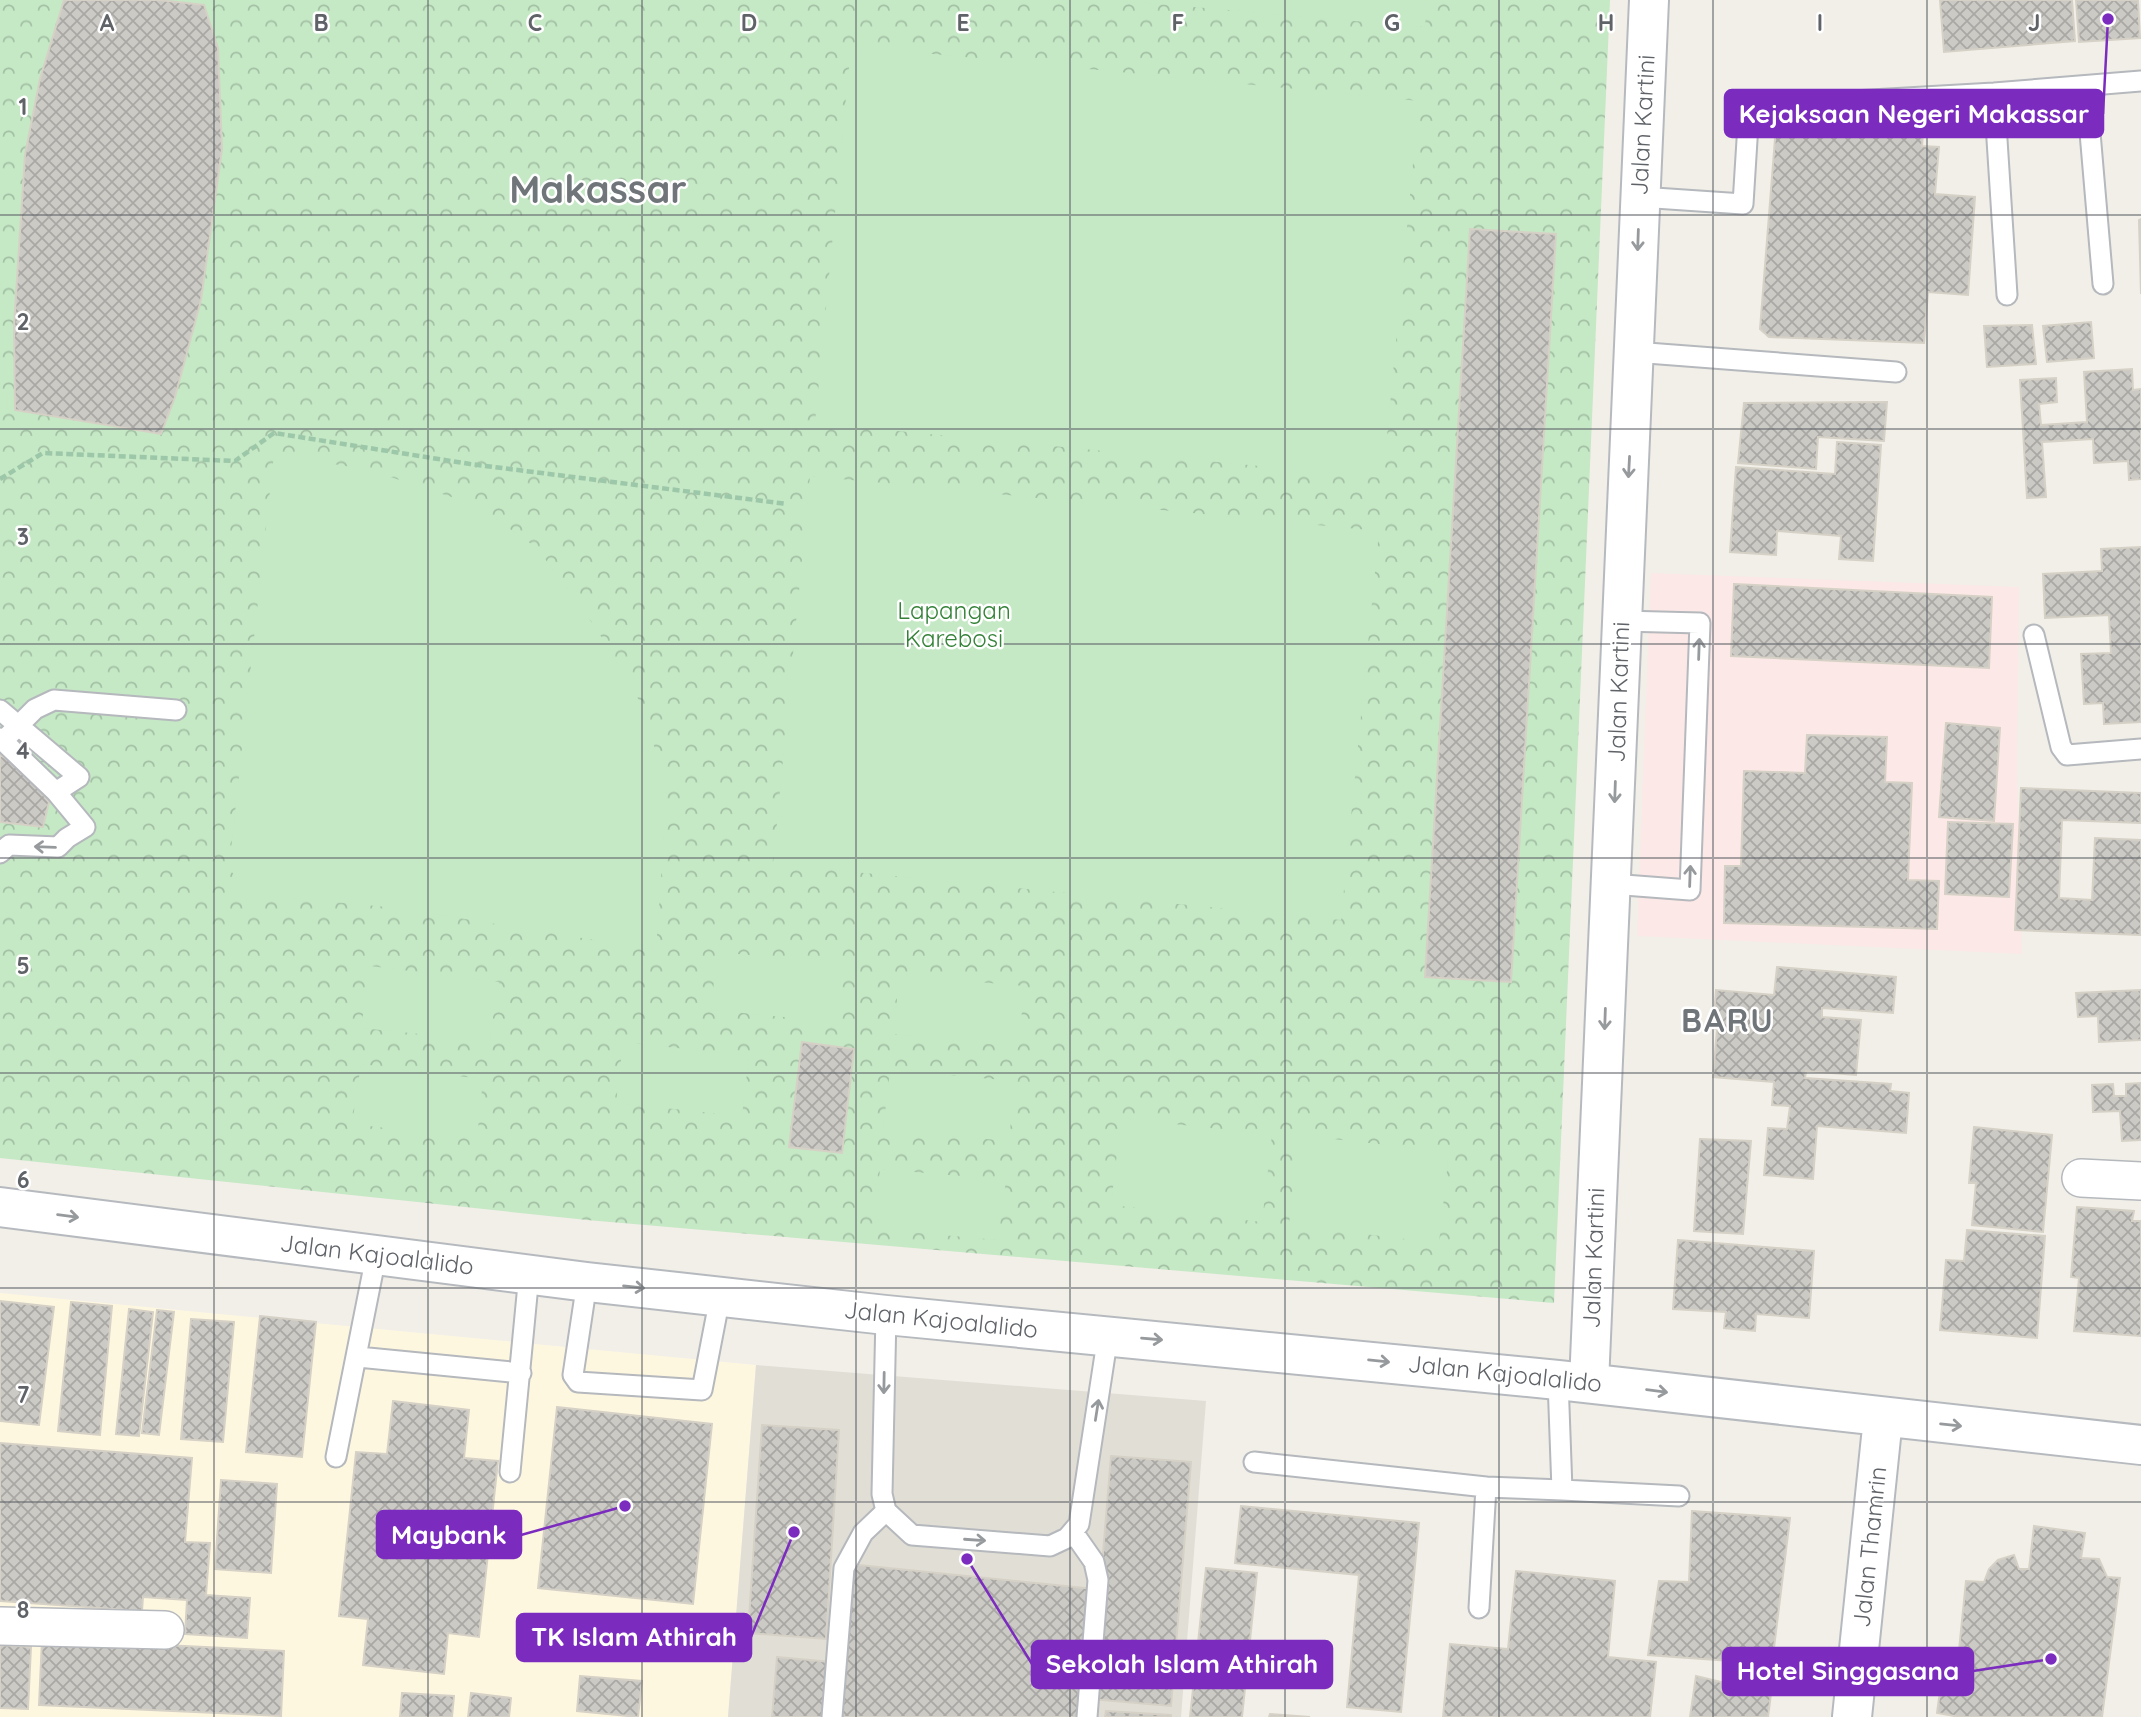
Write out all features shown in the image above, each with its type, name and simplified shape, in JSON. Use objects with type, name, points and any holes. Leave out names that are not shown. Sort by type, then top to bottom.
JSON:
[{"type":"street","name":"Jalan Kartini","points":[[1573,1381],[1611,884],[1649,0]]},
{"type":"street","points":[[2081,1178],[2141,1181]]},
{"type":"street","name":"Jalan Kajoalalido","points":[[0,1207],[720,1297],[1573,1381],[2141,1445]]},
{"type":"street","name":"Jalan Thamrin","points":[[1852,1717],[1883,1418]]},
{"type":"street","points":[[0,1626],[165,1630]]},
{"type":"lane","points":[[1640,197],[1743,204],[1748,124],[1755,109],[1767,106],[1994,93],[2141,80]]},
{"type":"lane","points":[[2086,86],[2103,284]]},
{"type":"lane","points":[[1994,93],[2007,295]]},
{"type":"lane","points":[[1634,352],[1896,372]]},
{"type":"lane","points":[[1611,884],[1690,890],[1700,623],[1622,621]]},
{"type":"lane","points":[[2034,635],[2062,747],[2067,755],[2141,749]]},
{"type":"lane","points":[[7,735],[35,709],[54,700],[176,710]]},
{"type":"lane","points":[[0,710],[7,735],[85,827],[66,838],[58,847],[9,845],[0,853]]},
{"type":"lane","points":[[7,735],[79,777],[56,792]]},
{"type":"lane","points":[[336,1457],[376,1256]]},
{"type":"lane","points":[[510,1472],[529,1274]]},
{"type":"lane","points":[[587,1282],[573,1375],[578,1381],[702,1390],[720,1297]]},
{"type":"lane","points":[[886,1315],[882,1494],[886,1511],[898,1526],[912,1535],[1051,1546],[1073,1532],[1079,1524],[1108,1335]]},
{"type":"lane","points":[[358,1357],[521,1373]]},
{"type":"lane","points":[[1562,1490],[1573,1381]]},
{"type":"lane","points":[[1254,1462],[1486,1487],[1679,1496]]},
{"type":"lane","points":[[1479,1608],[1486,1487]]},
{"type":"lane","points":[[832,1717],[844,1568],[863,1533],[886,1511]]},
{"type":"lane","points":[[1073,1532],[1094,1562],[1098,1580],[1087,1717]]},
{"type":"path","points":[[0,479],[43,453],[235,461],[274,433],[470,464],[787,503]]},
{"type":"shaded area","points":[[1651,573],[2019,587],[2017,771],[2022,954],[1637,936]]},
{"type":"shaded area","points":[[0,1293],[756,1365],[728,1717],[0,1717]]},
{"type":"shaded area","points":[[756,1365],[1206,1401],[1181,1717],[728,1717]]},
{"type":"green space","name":"Lapangan Karebosi","points":[[0,0],[1610,0],[1554,1303],[587,1220],[0,1158]]},
{"type":"green space","points":[[1111,0],[1427,0],[1425,27]]},
{"type":"green space","points":[[851,46],[1419,101],[1383,478],[815,423]]},
{"type":"green space","points":[[274,454],[369,470],[476,505],[537,548],[596,628],[643,707],[667,792],[656,950],[397,908],[248,894],[229,868]]},
{"type":"green space","points":[[810,476],[1379,531],[1341,920],[773,864]]},
{"type":"green space","points":[[717,952],[842,964],[836,1022],[711,1010]]},
{"type":"green space","points":[[370,966],[499,982],[489,1041],[361,1028]]},
{"type":"green space","points":[[899,975],[1024,986],[1019,1047],[894,1034]]},
{"type":"green space","points":[[623,1042],[749,1056],[742,1116],[616,1103]]},
{"type":"green space","points":[[361,1064],[483,1079],[477,1139],[352,1124]]},
{"type":"green space","points":[[890,1070],[1015,1081],[1009,1141],[883,1130]]},
{"type":"green space","points":[[1121,1118],[1272,1135],[1262,1222],[1111,1205]]},
{"type":"green space","points":[[1298,1135],[1449,1152],[1439,1243],[1289,1225]]},
{"type":"green space","points":[[880,1169],[1006,1180],[998,1240],[874,1229]]},
{"type":"building","points":[[64,0],[159,0],[204,5],[218,48],[222,149],[201,300],[175,397],[161,434],[15,410],[14,326],[25,155],[40,79]]},
{"type":"building","points":[[1940,0],[2072,0],[2075,41],[1944,52]]},
{"type":"building","points":[[2076,0],[2138,0],[2140,38],[2079,42]]},
{"type":"building","points":[[1776,126],[1923,133],[1922,146],[1939,147],[1935,194],[1975,197],[1968,295],[1928,292],[1924,343],[1769,337],[1760,329]]},
{"type":"building","points":[[2141,219],[2141,294],[2139,220]]},
{"type":"building","points":[[1470,229],[1556,234],[1511,982],[1425,977]]},
{"type":"building","points":[[2091,322],[2094,358],[2047,362],[2043,326]]},
{"type":"building","points":[[2032,325],[2036,364],[1987,367],[1984,326]]},
{"type":"building","points":[[2132,369],[2133,390],[2141,389],[2141,479],[2129,480],[2128,461],[2094,463],[2093,439],[2042,442],[2046,497],[2027,498],[2020,380],[2056,378],[2057,402],[2039,404],[2041,425],[2087,422],[2084,372]]},
{"type":"building","points":[[1887,402],[1884,441],[1818,437],[1816,469],[1738,463],[1744,403]]},
{"type":"building","points":[[1837,442],[1881,445],[1873,561],[1839,559],[1841,536],[1777,531],[1776,555],[1730,552],[1736,467],[1835,474]]},
{"type":"building","points":[[2141,547],[2141,722],[2104,724],[2103,703],[2084,704],[2081,654],[2111,653],[2109,615],[2045,618],[2043,574],[2102,571],[2101,549]]},
{"type":"building","points":[[1734,584],[1992,597],[1989,668],[1731,656]]},
{"type":"building","points":[[1946,723],[2000,728],[1994,821],[1939,817]]},
{"type":"building","points":[[1807,735],[1887,737],[1885,782],[1912,783],[1908,880],[1939,881],[1937,929],[1724,923],[1725,866],[1741,866],[1744,771],[1805,773]]},
{"type":"building","points":[[0,755],[22,767],[49,802],[43,827],[0,822]]},
{"type":"building","points":[[2021,788],[2141,793],[2141,823],[2062,820],[2059,898],[2092,900],[2095,838],[2141,840],[2141,935],[2015,930]]},
{"type":"building","points":[[1948,822],[2013,824],[2009,897],[1945,894]]},
{"type":"building","points":[[1777,967],[1896,977],[1893,1013],[1822,1008],[1822,1017],[1861,1020],[1856,1075],[1806,1071],[1805,1078],[1891,1084],[1890,1091],[1909,1093],[1906,1133],[1817,1126],[1813,1179],[1764,1175],[1768,1128],[1787,1129],[1790,1106],[1772,1105],[1774,1082],[1713,1077],[1717,1029],[1713,1029],[1716,990],[1774,995]]},
{"type":"building","points":[[2141,990],[2141,1040],[2099,1042],[2098,1016],[2078,1017],[2076,993]]},
{"type":"building","points":[[802,1042],[854,1049],[842,1153],[789,1147]]},
{"type":"building","points":[[2141,1083],[2141,1140],[2122,1141],[2120,1111],[2093,1112],[2092,1085],[2113,1084],[2114,1096],[2126,1096],[2126,1084]]},
{"type":"building","points":[[1974,1127],[2052,1135],[2043,1232],[1972,1225],[1976,1183],[1969,1183]]},
{"type":"building","points":[[1700,1139],[1751,1141],[1743,1234],[1694,1231]]},
{"type":"building","points":[[2077,1207],[2134,1211],[2132,1221],[2141,1221],[2141,1336],[2074,1331],[2079,1278],[2071,1277]]},
{"type":"building","points":[[1967,1230],[2045,1236],[2037,1338],[1940,1330],[1946,1260],[1964,1261]]},
{"type":"building","points":[[1678,1240],[1814,1251],[1809,1318],[1756,1314],[1755,1331],[1724,1328],[1726,1312],[1673,1309]]},
{"type":"building","points":[[0,1301],[54,1307],[39,1425],[0,1421]]},
{"type":"building","points":[[71,1302],[112,1306],[100,1435],[58,1431]]},
{"type":"building","points":[[129,1309],[153,1312],[139,1436],[116,1434]]},
{"type":"building","points":[[157,1310],[174,1312],[159,1435],[142,1433]]},
{"type":"building","points":[[260,1316],[316,1322],[302,1457],[246,1452]]},
{"type":"building","points":[[191,1319],[234,1322],[223,1442],[181,1439]]},
{"type":"building","points":[[393,1401],[469,1410],[464,1458],[498,1461],[479,1637],[448,1633],[444,1674],[363,1665],[368,1619],[339,1616],[356,1452],[387,1454]]},
{"type":"building","points":[[557,1407],[712,1424],[693,1604],[538,1588]]},
{"type":"building","points":[[762,1425],[839,1430],[826,1639],[748,1633]]},
{"type":"building","points":[[0,1443],[192,1458],[185,1542],[210,1543],[206,1595],[250,1598],[247,1638],[185,1634],[187,1600],[143,1597],[142,1611],[0,1601]]},
{"type":"building","points":[[1111,1456],[1191,1462],[1171,1706],[1091,1699]]},
{"type":"building","points":[[221,1480],[277,1484],[271,1573],[215,1569]]},
{"type":"building","points":[[1241,1506],[1419,1523],[1401,1712],[1347,1707],[1359,1575],[1235,1563]]},
{"type":"building","points":[[1692,1511],[1790,1518],[1772,1664],[1648,1655],[1659,1581],[1689,1582]]},
{"type":"building","points":[[2034,1526],[2085,1533],[2081,1558],[2099,1559],[2107,1577],[2120,1578],[2102,1717],[1960,1717],[1937,1713],[1945,1655],[1958,1660],[1966,1581],[1984,1582],[1989,1569],[1998,1560],[2014,1555],[2019,1569],[2029,1569]]},
{"type":"building","points":[[849,1564],[1094,1589],[1084,1717],[836,1717]]},
{"type":"building","points":[[1206,1568],[1257,1573],[1242,1717],[1190,1717]]},
{"type":"building","points":[[1516,1571],[1615,1581],[1608,1657],[1656,1662],[1650,1717],[1443,1717],[1450,1644],[1508,1649]]},
{"type":"building","points":[[42,1639],[284,1651],[281,1716],[39,1705]]},
{"type":"building","points":[[0,1645],[31,1647],[28,1709],[0,1708]]},
{"type":"building","points":[[777,1657],[831,1662],[826,1717],[772,1717]]},
{"type":"building","points":[[580,1676],[642,1681],[638,1717],[577,1711]]},
{"type":"building","points":[[1696,1676],[1771,1694],[1768,1717],[1690,1717]]},
{"type":"building","points":[[402,1693],[454,1696],[452,1717],[400,1717]]},
{"type":"building","points":[[471,1693],[511,1698],[509,1717],[468,1717]]},
{"type":"building","points":[[1106,1711],[1171,1715],[1171,1717],[1105,1717]]},
{"type":"building","points":[[1270,1714],[1310,1717],[1269,1717]]},
{"type":"place","name":"Kejaksaan Negeri Makassar","points":[[2108,19]]},
{"type":"place","name":"Maybank","points":[[625,1506]]},
{"type":"place","name":"TK Islam Athirah","points":[[794,1532]]},
{"type":"place","name":"Sekolah Islam Athirah","points":[[967,1559]]},
{"type":"place","name":"Hotel Singgasana","points":[[2051,1659]]},
{"type":"district","name":"Makassar","points":[[598,190]]},
{"type":"district","name":"BARU","points":[[1728,1021]]}]
